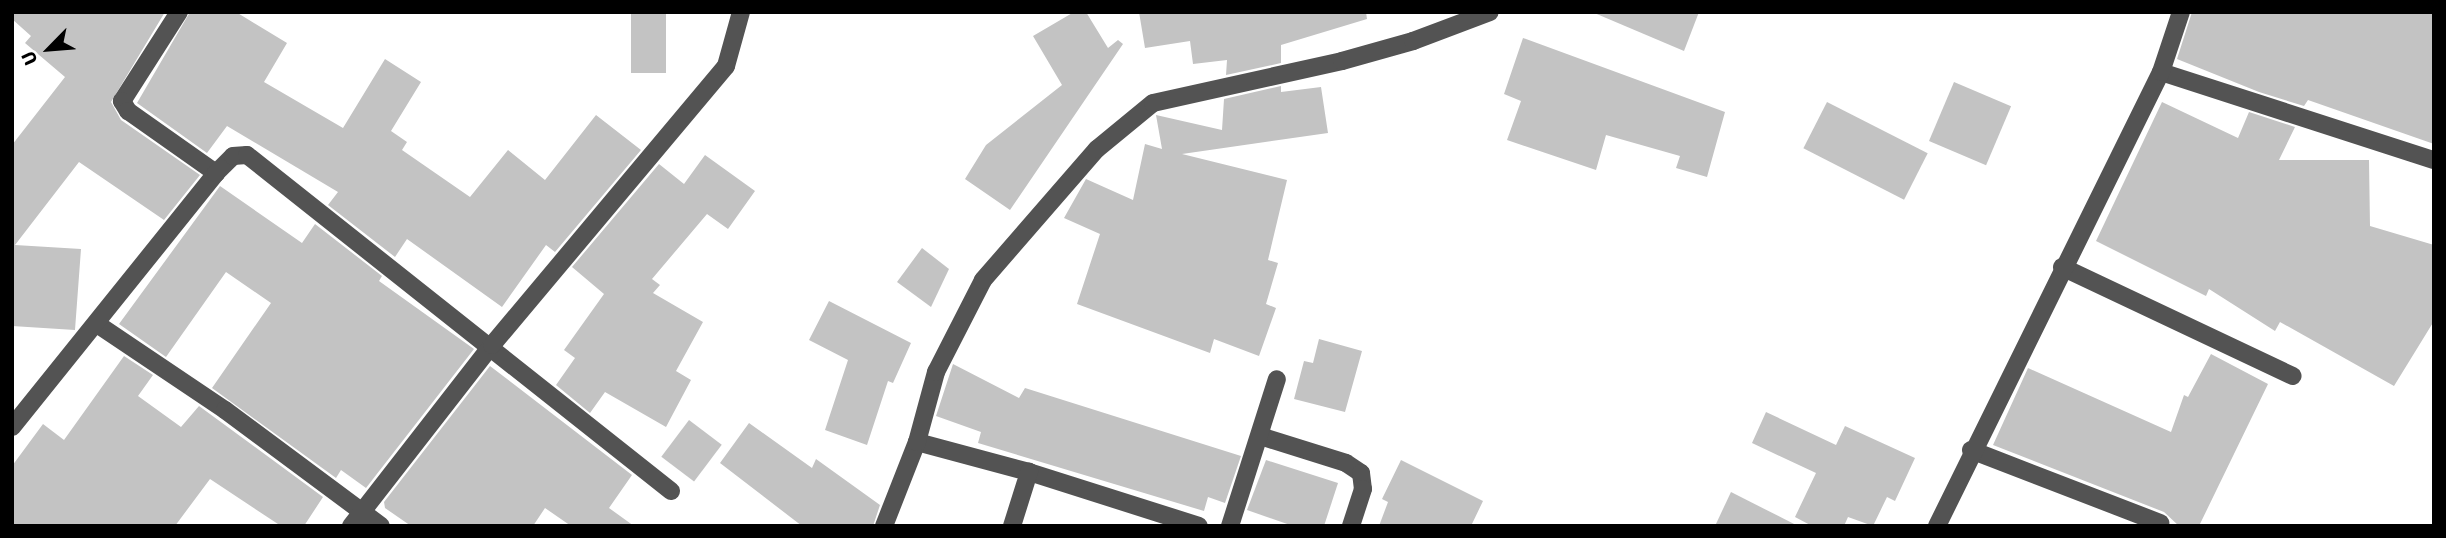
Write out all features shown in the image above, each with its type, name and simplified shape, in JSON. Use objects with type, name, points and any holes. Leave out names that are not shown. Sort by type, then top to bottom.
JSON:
[{"type":"street","points":[[179,12],[123,96],[124,107],[216,173]]},
{"type":"street","points":[[351,526],[492,345],[726,66],[741,12]]},
{"type":"street","points":[[884,526],[917,442],[936,372],[983,281],[1097,149],[1153,103],[1342,61],[1413,41],[1490,12]]},
{"type":"street","points":[[1937,526],[1971,450],[2161,72],[2181,12]]},
{"type":"street","points":[[2161,72],[2434,160]]},
{"type":"street","points":[[12,427],[216,173],[233,156],[247,155],[492,345],[671,491]]},
{"type":"street","points":[[2062,267],[2293,376]]},
{"type":"street","points":[[97,324],[365,511],[381,526]]},
{"type":"street","points":[[1230,526],[1278,379]]},
{"type":"street","points":[[1260,436],[1346,463],[1361,473],[1363,489],[1351,526]]},
{"type":"street","points":[[917,442],[1028,472],[1199,526]]},
{"type":"street","points":[[1971,450],[2160,523]]},
{"type":"street","points":[[1012,526],[1028,472]]},
{"type":"building","points":[[12,12],[165,12],[111,102],[121,120],[200,175],[164,220],[79,162],[15,245],[81,249],[75,330],[12,326],[12,145],[65,77],[25,43],[31,36],[12,19]]},
{"type":"building","points":[[190,12],[236,12],[287,43],[264,82],[343,128],[385,59],[421,82],[391,131],[407,142],[402,150],[470,197],[508,150],[545,180],[596,115],[641,150],[555,252],[546,245],[502,307],[407,239],[395,257],[328,205],[338,192],[227,126],[207,153],[137,103]]},
{"type":"building","points":[[631,12],[666,12],[666,73],[631,73]]},
{"type":"building","points":[[1074,12],[1086,12],[1108,48],[1118,40],[1123,44],[1010,210],[965,179],[986,145],[1062,85],[1033,36]]},
{"type":"building","points":[[1139,12],[1366,12],[1367,19],[1281,45],[1281,63],[1226,75],[1227,60],[1193,64],[1190,41],[1145,48]]},
{"type":"building","points":[[1592,12],[1699,12],[1684,51]]},
{"type":"building","points":[[2192,12],[2434,12],[2434,144],[2308,100],[2304,106],[2259,92],[2177,59]]},
{"type":"building","points":[[1523,38],[1725,112],[1707,177],[1676,168],[1680,156],[1606,135],[1596,170],[1507,140],[1521,101],[1504,94]]},
{"type":"building","points":[[1954,82],[2011,106],[1986,165],[1929,141]]},
{"type":"building","points":[[1281,86],[1281,92],[1321,87],[1328,133],[1182,154],[1287,180],[1268,260],[1278,263],[1266,304],[1276,308],[1259,356],[1214,339],[1210,353],[1077,304],[1100,234],[1064,218],[1086,179],[1133,200],[1145,144],[1162,149],[1156,115],[1222,130],[1224,99]]},
{"type":"building","points":[[1827,102],[1928,153],[1904,200],[1803,148]]},
{"type":"building","points":[[2162,102],[2238,138],[2249,112],[2295,127],[2279,160],[2369,160],[2370,226],[2434,245],[2434,321],[2394,386],[2280,322],[2275,331],[2209,289],[2206,296],[2096,241]]},
{"type":"building","points":[[705,155],[755,191],[728,229],[707,214],[652,279],[660,285],[653,293],[703,322],[676,371],[691,380],[666,427],[605,392],[590,413],[556,385],[575,358],[564,350],[604,294],[572,267],[659,164],[684,184]]},
{"type":"building","points":[[220,186],[302,243],[315,224],[382,276],[379,281],[474,349],[366,488],[341,470],[336,478],[212,388],[271,303],[226,272],[166,357],[119,324]]},
{"type":"building","points":[[922,248],[949,269],[931,307],[897,282]]},
{"type":"building","points":[[829,301],[911,343],[893,383],[888,381],[867,445],[825,430],[848,360],[809,340]]},
{"type":"building","points":[[1319,339],[1362,351],[1345,412],[1294,399],[1304,361],[1313,363]]},
{"type":"building","points":[[2211,354],[2268,384],[2199,526],[2179,526],[2164,512],[1993,445],[2028,368],[2171,432],[2184,395],[2188,397]]},
{"type":"building","points":[[124,356],[153,375],[138,396],[181,427],[199,406],[323,497],[304,526],[281,526],[210,479],[175,526],[12,526],[12,466],[43,424],[64,440]]},
{"type":"building","points":[[953,364],[1019,398],[1025,388],[1241,456],[1225,503],[1208,497],[1204,511],[978,443],[981,432],[936,416]]},
{"type":"building","points":[[490,366],[632,475],[609,508],[634,526],[571,526],[545,508],[533,526],[411,526],[385,508],[384,502]]},
{"type":"building","points":[[1766,412],[1836,445],[1845,426],[1915,458],[1895,501],[1887,497],[1873,526],[1848,517],[1844,526],[1812,526],[1795,517],[1816,473],[1752,443]]},
{"type":"building","points":[[689,420],[722,445],[694,481],[661,457]]},
{"type":"building","points":[[749,423],[812,468],[816,459],[880,505],[873,526],[802,526],[720,463]]},
{"type":"building","points":[[1266,460],[1338,483],[1324,526],[1293,526],[1247,510]]},
{"type":"building","points":[[1401,460],[1483,501],[1471,526],[1379,526],[1388,502],[1382,499]]},
{"type":"building","points":[[1731,492],[1798,526],[1715,526]]}]
